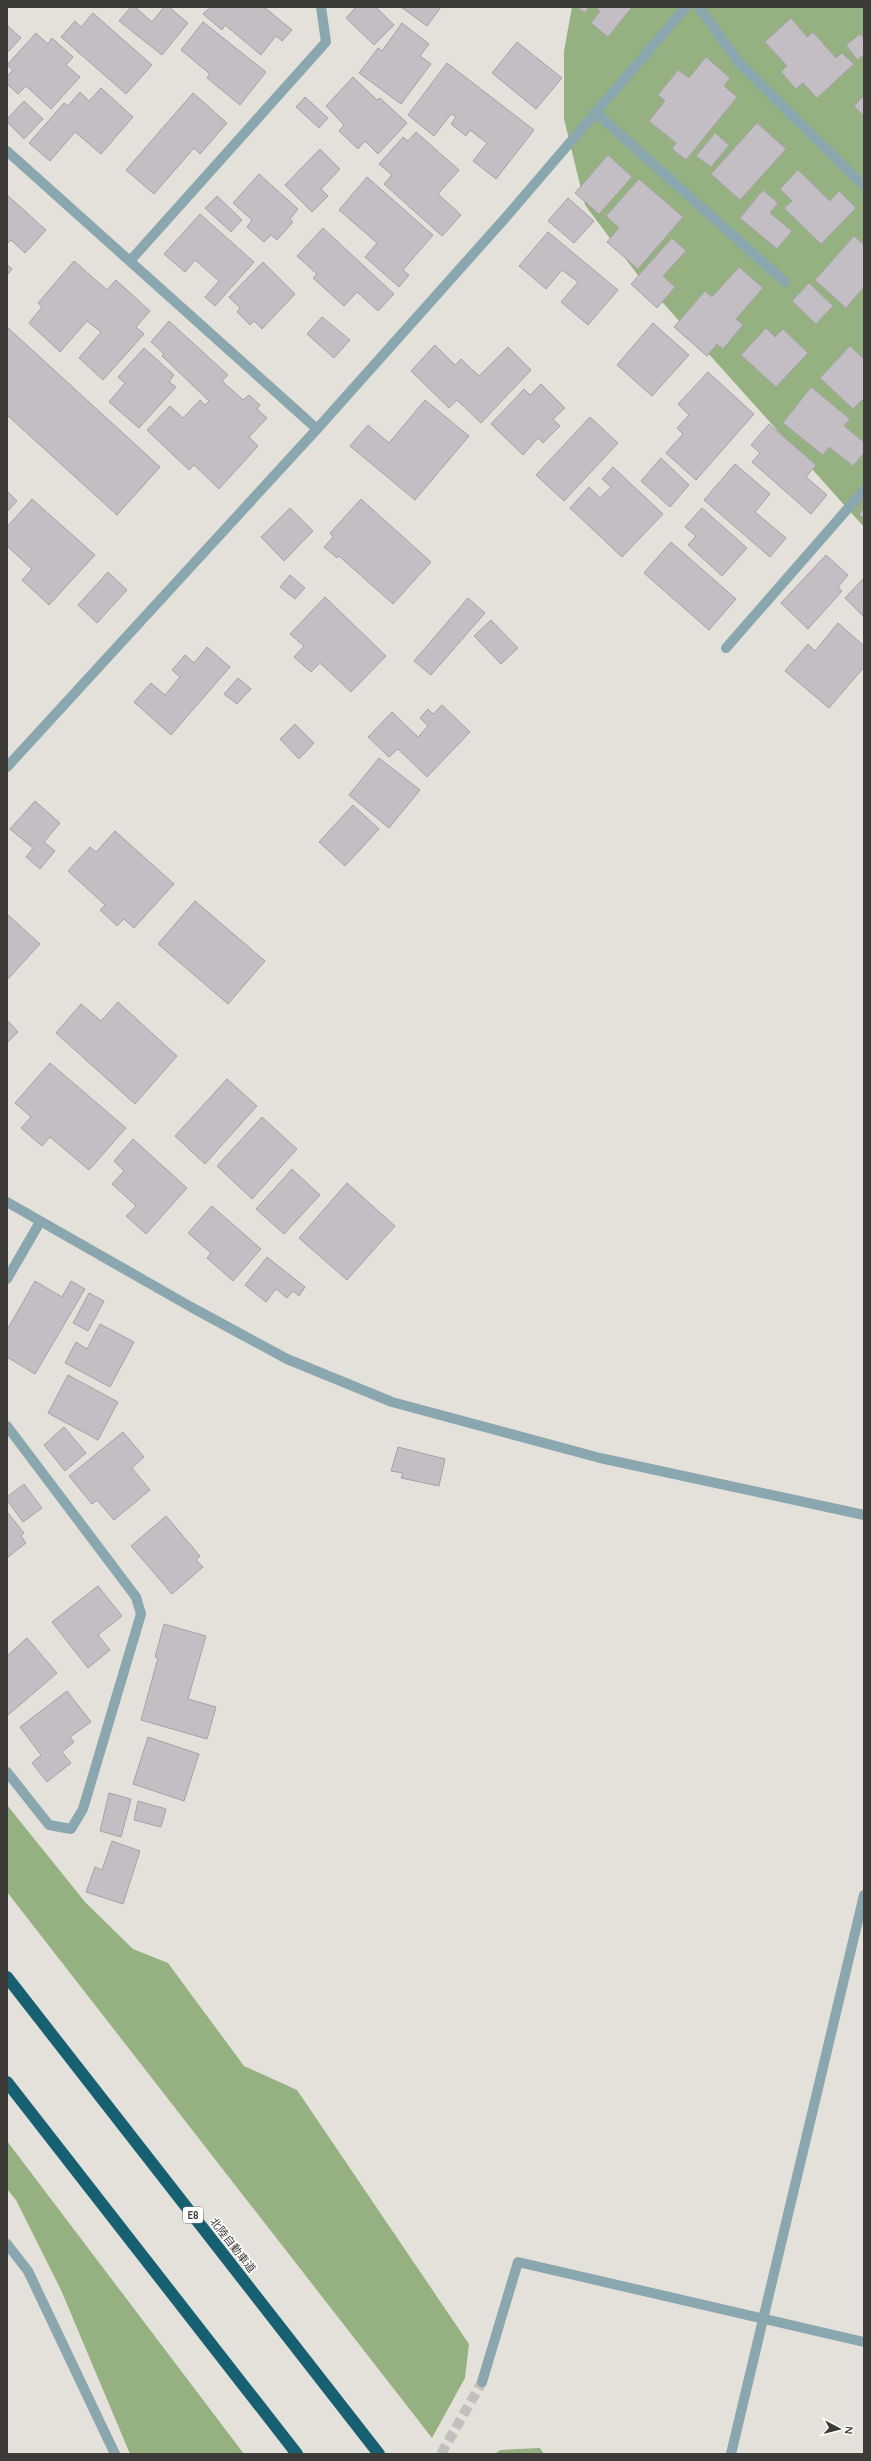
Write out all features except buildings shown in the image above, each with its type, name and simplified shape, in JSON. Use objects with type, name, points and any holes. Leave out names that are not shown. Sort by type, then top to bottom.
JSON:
[{"type":"highway","name":"北陸自動車道","points":[[7,1977],[379,2454]]},
{"type":"highway","points":[[7,2082],[297,2454]]},
{"type":"street","points":[[130,261],[326,42],[321,7]]},
{"type":"street","points":[[7,766],[318,429],[507,216],[686,7]]},
{"type":"street","points":[[699,7],[740,64],[864,186]]},
{"type":"street","points":[[595,112],[785,282]]},
{"type":"street","points":[[7,151],[318,429]]},
{"type":"street","points":[[726,648],[864,490]]},
{"type":"street","points":[[7,1202],[184,1304],[287,1359],[392,1402],[600,1458],[864,1515]]},
{"type":"street","points":[[7,1279],[40,1222]]},
{"type":"street","points":[[7,1426],[136,1597],[141,1614],[83,1810],[71,1829],[49,1825],[7,1772]]},
{"type":"street","points":[[731,2454],[762,2317],[864,1895]]},
{"type":"street","points":[[7,2244],[28,2272],[116,2454]]},
{"type":"street","points":[[482,2382],[518,2262],[762,2317],[864,2342]]},
{"type":"green space","points":[[572,7],[864,7],[864,527],[637,274],[585,205],[564,119],[564,51]]},
{"type":"green space","points":[[7,1805],[85,1902],[133,1949],[168,1963],[244,2066],[297,2090],[469,2344],[465,2378],[432,2438],[7,1892]]},
{"type":"green space","points":[[7,2141],[244,2454],[130,2454],[61,2290],[16,2200],[7,2189]]},
{"type":"green space","points":[[540,2448],[544,2454],[495,2454],[500,2450]]},
{"type":"tunnel","points":[[441,2454],[482,2382]]}]
